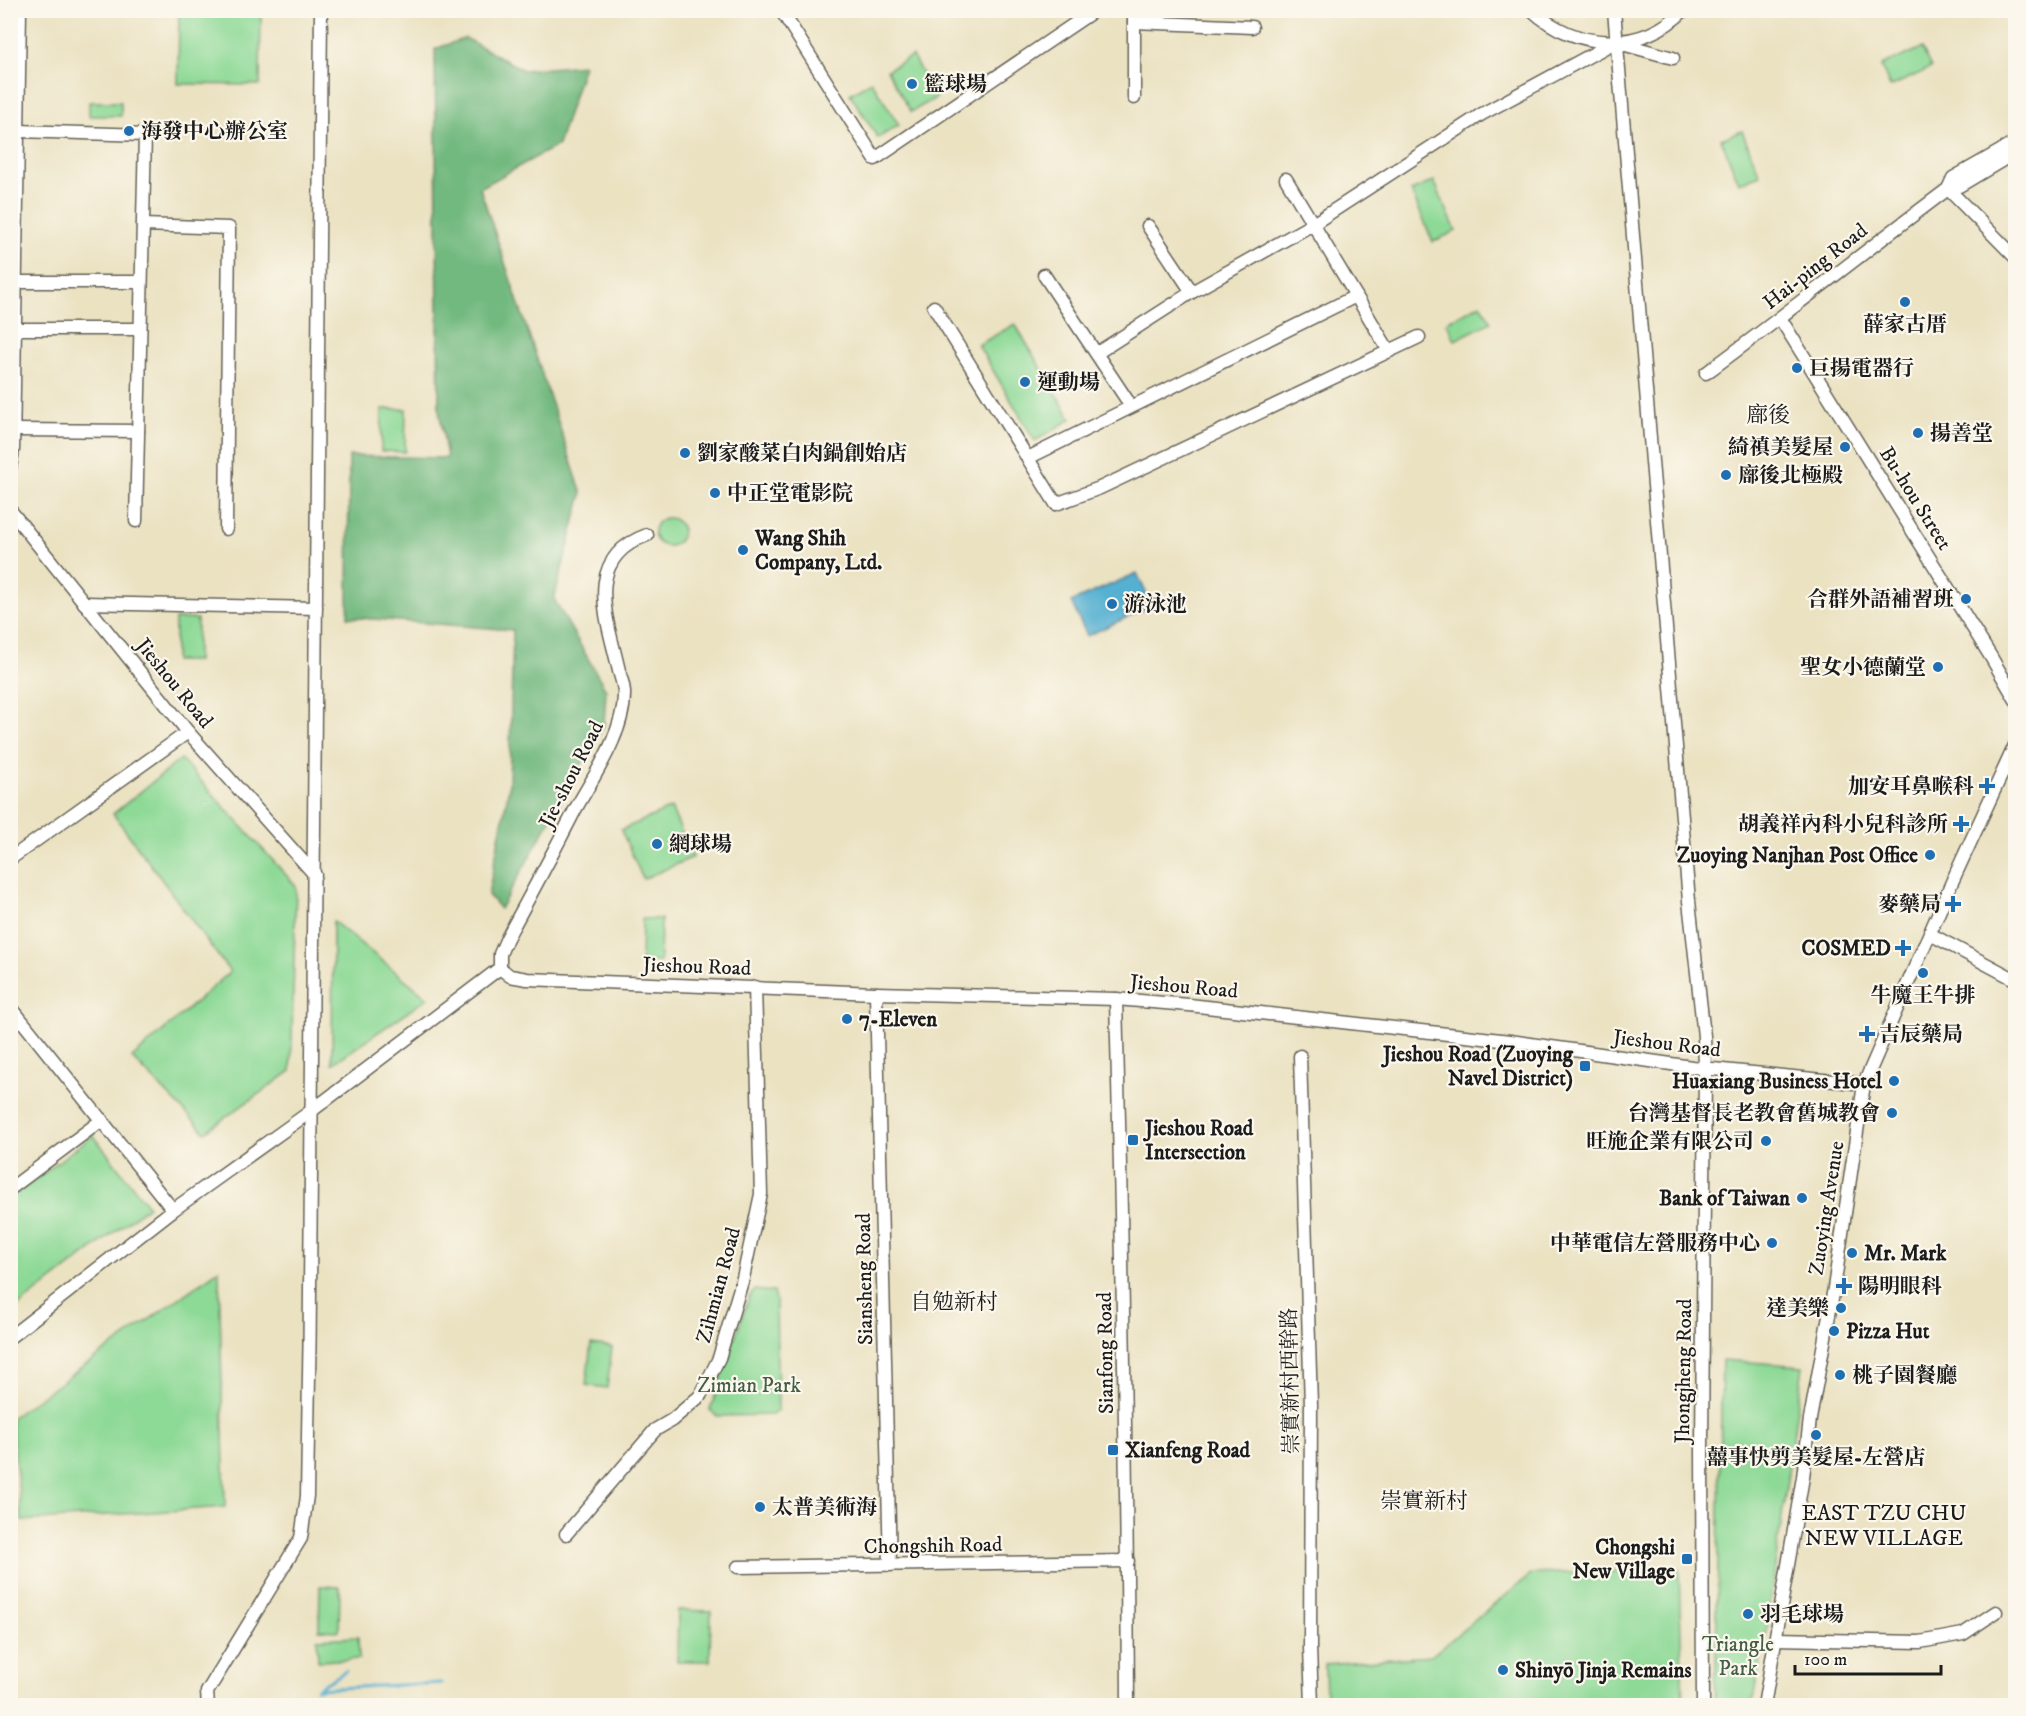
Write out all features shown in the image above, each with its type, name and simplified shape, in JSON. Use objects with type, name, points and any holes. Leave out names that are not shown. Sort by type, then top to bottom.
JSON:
[{"type":"street","points":[[10,468],[15,329],[14,169],[18,131],[14,101],[15,32],[20,10]]},
{"type":"street","points":[[208,1706],[207,1692],[301,1538],[307,1496],[314,1109],[315,608],[321,10]]},
{"type":"street","points":[[781,10],[875,159],[1095,10]]},
{"type":"street","points":[[1532,10],[1543,21],[1566,34],[1590,41],[1615,42],[1638,38],[1659,30],[1684,10]]},
{"type":"street","name":"Jhongjheng Road","points":[[1614,10],[1689,900],[1704,1036],[1701,1447],[1703,1706]]},
{"type":"street","points":[[1134,98],[1134,16],[1252,27]]},
{"type":"street","points":[[1097,353],[1192,292],[1313,224],[1482,114],[1615,42],[1673,58]]},
{"type":"street","points":[[18,131],[145,135],[136,521]]},
{"type":"street","name":"Hai-ping Road","points":[[1948,189],[1953,178],[2016,142]]},
{"type":"street","name":"Hai-ping Road","points":[[1706,373],[1948,189],[1959,186],[2016,152]]},
{"type":"street","points":[[1286,179],[1389,351]]},
{"type":"street","points":[[1948,189],[2016,258]]},
{"type":"street","points":[[142,225],[229,228],[226,529]]},
{"type":"street","points":[[1148,226],[1192,292]]},
{"type":"street","points":[[1044,275],[1131,406]]},
{"type":"street","points":[[15,282],[141,282]]},
{"type":"street","points":[[1028,458],[1356,296]]},
{"type":"street","points":[[934,307],[1056,504],[1100,488],[1419,338]]},
{"type":"street","name":"Bu-hou Street","points":[[1780,318],[2016,700]]},
{"type":"street","points":[[15,329],[140,329]]},
{"type":"street","points":[[13,430],[138,431]]},
{"type":"street","name":"Jieshou Road","points":[[10,510],[188,732],[315,875]]},
{"type":"street","name":"Jie-shou Road","points":[[500,968],[500,954],[507,938],[615,736],[624,693],[604,606],[603,590],[609,567],[620,549],[632,540],[647,534]]},
{"type":"street","points":[[84,603],[315,608]]},
{"type":"street","points":[[10,859],[188,732]]},
{"type":"street","name":"Zuoying Avenue","points":[[1764,1706],[1803,1477],[1810,1419],[1833,1288],[1864,1084],[2016,743]]},
{"type":"street","points":[[1930,934],[2016,980]]},
{"type":"street","points":[[10,1337],[173,1210],[314,1109],[500,968]]},
{"type":"street","name":"Jieshou Road","points":[[500,968],[510,976],[527,979],[876,993],[1116,999],[1189,1005],[1510,1041],[1705,1068],[1864,1084]]},
{"type":"street","name":"Zihmian Road","points":[[566,1534],[656,1430],[672,1420],[700,1396],[719,1358],[743,1278],[761,1194],[755,987]]},
{"type":"street","name":"Siansheng Road","points":[[876,993],[890,1565]]},
{"type":"street","name":"Sianfong Road","points":[[1116,999],[1124,1271],[1128,1706]]},
{"type":"street","points":[[10,1006],[173,1210]]},
{"type":"street","name":"崇實新村西幹路","points":[[1300,1056],[1311,1405],[1310,1647],[1312,1706]]},
{"type":"street","points":[[10,1189],[102,1120]]},
{"type":"street","name":"Chongshih Road","points":[[738,1567],[1128,1561]]},
{"type":"street","points":[[1776,1639],[1920,1642],[1963,1634],[1996,1612]]},
{"type":"green space","points":[[179,11],[261,11],[260,85],[178,84]]},
{"type":"green space","points":[[465,38],[523,70],[584,65],[558,145],[480,188],[582,494],[554,599],[606,690],[604,725],[500,909],[488,895],[509,787],[513,630],[348,617],[349,456],[447,458],[439,410],[435,49]]},
{"type":"green space","points":[[1922,48],[1931,68],[1890,87],[1881,66]]},
{"type":"green space","name":"籃球場","points":[[912,56],[936,98],[911,112],[887,70]]},
{"type":"green space","name":"籃球場","points":[[871,81],[899,125],[878,138],[850,94]]},
{"type":"green space","points":[[89,102],[121,102],[121,116],[89,116]]},
{"type":"green space","points":[[1742,131],[1760,175],[1739,183],[1721,139]]},
{"type":"green space","points":[[1434,181],[1456,231],[1433,242],[1411,191]]},
{"type":"green space","points":[[1481,304],[1491,322],[1455,340],[1446,322]]},
{"type":"green space","name":"運動場","points":[[1015,324],[1071,419],[1035,441],[978,345]]},
{"type":"green space","points":[[382,409],[406,409],[405,452],[381,451]]},
{"type":"green space","points":[[668,518],[678,522],[682,532],[678,542],[668,546],[658,542],[654,532],[658,522]]},
{"type":"green space","points":[[175,619],[197,619],[197,661],[175,661]]},
{"type":"green space","points":[[181,759],[296,886],[291,1071],[205,1132],[132,1058],[230,972],[113,814]]},
{"type":"green space","name":"網球場","points":[[671,808],[693,857],[643,879],[621,830]]},
{"type":"green space","points":[[642,919],[661,919],[660,962],[641,961]]},
{"type":"green space","points":[[333,921],[428,998],[332,1064]]},
{"type":"green space","points":[[93,1135],[148,1206],[11,1312],[11,1198]]},
{"type":"green space","points":[[219,1270],[225,1507],[22,1521],[11,1418]]},
{"type":"green space","name":"Zimian Park","points":[[755,1290],[774,1292],[776,1300],[778,1410],[772,1415],[717,1416],[710,1410],[749,1297]]},
{"type":"green space","points":[[591,1344],[612,1347],[607,1388],[586,1385]]},
{"type":"green space","name":"Triangle Park","points":[[1722,1360],[1803,1366],[1766,1631],[1752,1705],[1715,1705]]},
{"type":"green space","points":[[1679,1569],[1683,1705],[1326,1705],[1325,1664],[1431,1656],[1532,1574]]},
{"type":"green space","points":[[320,1586],[340,1587],[339,1631],[319,1630]]},
{"type":"green space","points":[[678,1610],[711,1611],[710,1661],[677,1661]]},
{"type":"green space","points":[[358,1637],[359,1659],[318,1661],[317,1639]]},
{"type":"water","name":"游泳池","points":[[1137,573],[1152,606],[1087,636],[1071,602]]},
{"type":"waterway","points":[[318,1688],[346,1671]]},
{"type":"waterway","points":[[316,1689],[441,1683]]},
{"type":"place","name":"籃球場","points":[[912,84]]},
{"type":"place","name":"海發中心辦公室","points":[[129,131]]},
{"type":"place","name":"薛家古厝","points":[[1905,302]]},
{"type":"place","name":"巨揚電器行","points":[[1797,368]]},
{"type":"place","name":"運動場","points":[[1025,382]]},
{"type":"place","name":"揚善堂","points":[[1918,433]]},
{"type":"place","name":"綺禛美髮屋","points":[[1845,447]]},
{"type":"place","name":"劉家酸菜白肉鍋創始店","points":[[685,453]]},
{"type":"place","name":"廍後北極殿","points":[[1726,475]]},
{"type":"place","name":"中正堂電影院","points":[[715,493]]},
{"type":"place","name":"Wang Shih Company, Ltd.","points":[[743,550]]},
{"type":"place","name":"合群外語補習班","points":[[1966,599]]},
{"type":"place","name":"游泳池","points":[[1112,604]]},
{"type":"place","name":"聖女小德蘭堂","points":[[1938,667]]},
{"type":"place","name":"加安耳鼻喉科","points":[[1987,786]]},
{"type":"place","name":"胡義祥內科小兒科診所","points":[[1961,824]]},
{"type":"place","name":"網球場","points":[[657,844]]},
{"type":"place","name":"Zuoying Nanjhan Post Office","points":[[1930,855]]},
{"type":"place","name":"麥藥局","points":[[1953,904]]},
{"type":"place","name":"COSMED","points":[[1903,948]]},
{"type":"place","name":"牛魔王牛排","points":[[1923,973]]},
{"type":"place","name":"7-Eleven","points":[[847,1019]]},
{"type":"place","name":"吉辰藥局","points":[[1867,1034]]},
{"type":"place","name":"Jieshou Road (Zuoying Navel District)","points":[[1585,1066]]},
{"type":"place","name":"Huaxiang Business Hotel","points":[[1894,1081]]},
{"type":"place","name":"台灣基督長老教會舊城教會","points":[[1892,1113]]},
{"type":"place","name":"Jieshou Road Intersection","points":[[1133,1140]]},
{"type":"place","name":"旺施企業有限公司","points":[[1766,1141]]},
{"type":"place","name":"Bank of Taiwan","points":[[1802,1198]]},
{"type":"place","name":"中華電信左營服務中心","points":[[1772,1243]]},
{"type":"place","name":"Mr. Mark","points":[[1852,1253]]},
{"type":"place","name":"陽明眼科","points":[[1844,1286]]},
{"type":"place","name":"達美樂","points":[[1841,1308]]},
{"type":"place","name":"Pizza Hut","points":[[1834,1331]]},
{"type":"place","name":"桃子園餐廳","points":[[1840,1375]]},
{"type":"place","name":"囍事快剪美髮屋-左營店","points":[[1816,1435]]},
{"type":"place","name":"Xianfeng Road","points":[[1113,1450]]},
{"type":"place","name":"太普美術海","points":[[760,1507]]},
{"type":"place","name":"Chongshi New Village","points":[[1687,1559]]},
{"type":"place","name":"羽毛球場","points":[[1748,1614]]},
{"type":"place","name":"Shinyō Jinja Remains","points":[[1503,1670]]},
{"type":"district","name":"廍後","points":[[1768,414]]},
{"type":"district","name":"自勉新村","points":[[954,1301]]},
{"type":"district","name":"崇實新村","points":[[1424,1500]]},
{"type":"district","name":"EAST TZU CHU NEW VILLAGE","points":[[1884,1524]]}]
